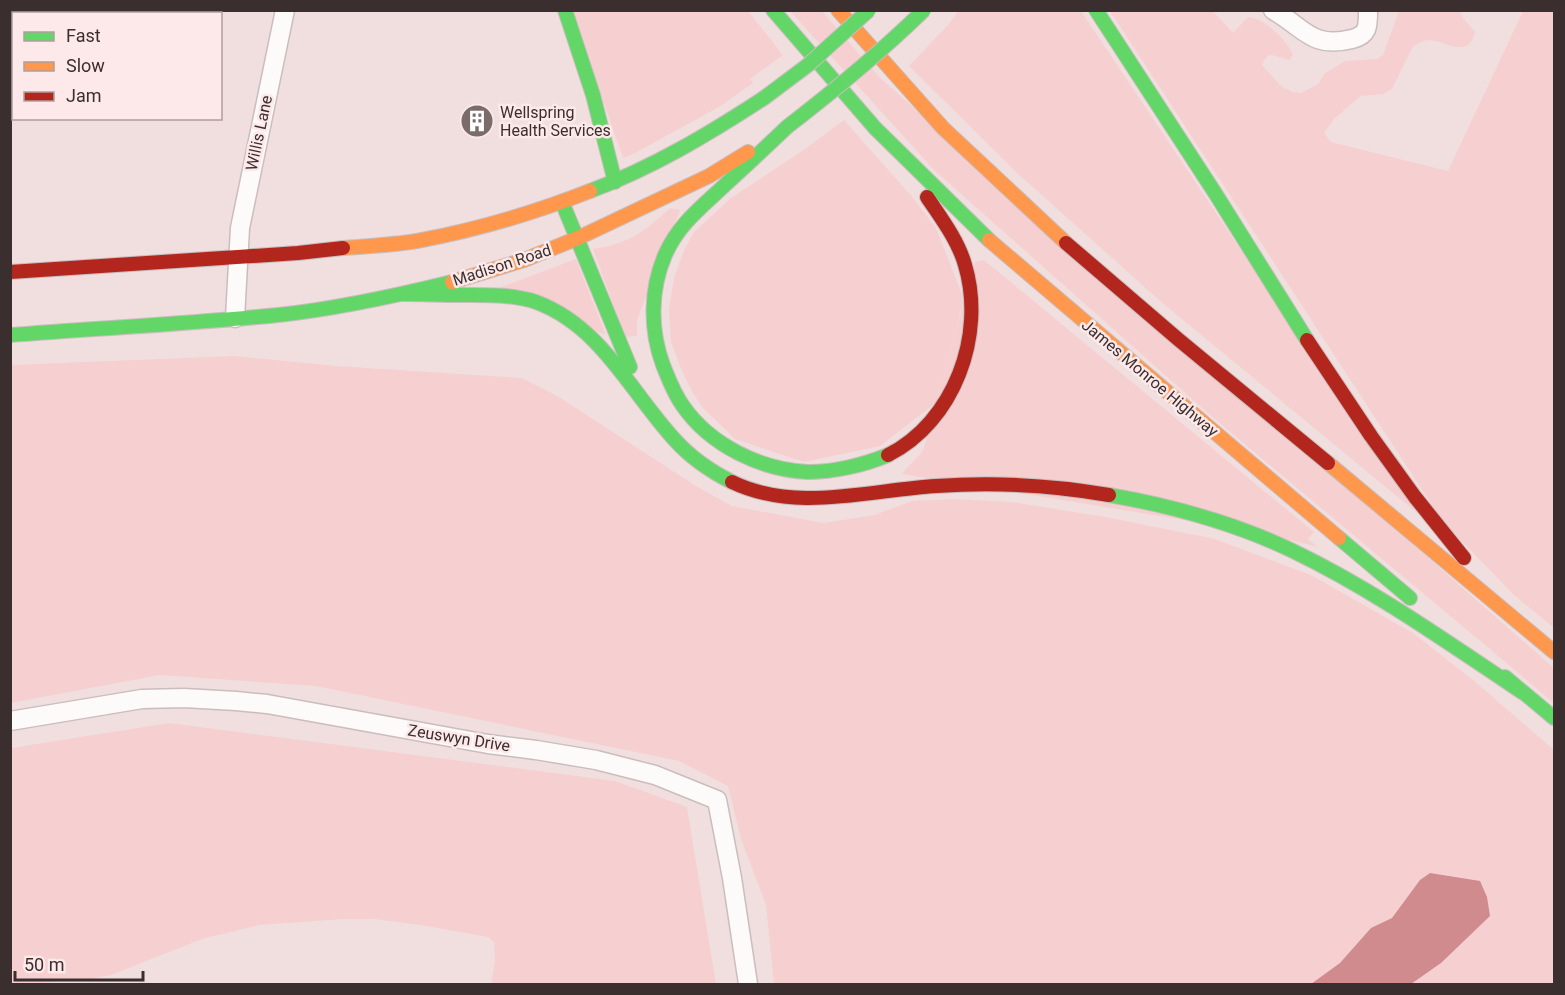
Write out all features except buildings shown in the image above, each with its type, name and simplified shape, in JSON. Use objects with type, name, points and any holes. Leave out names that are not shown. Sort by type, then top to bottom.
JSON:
[{"type":"main road","points":[[565,10],[577,41],[597,109],[615,182]]},
{"type":"main road","name":"James Monroe Highway","points":[[773,10],[875,128],[1002,252],[1554,718]]},
{"type":"main road","points":[[838,10],[943,128],[1063,240],[1179,340],[1554,652]]},
{"type":"main road","points":[[10,272],[298,253],[415,241],[506,220],[615,182],[678,150],[764,98],[808,65],[869,10]]},
{"type":"main road","name":"Madison Road","points":[[10,335],[279,315],[334,308],[466,279],[504,266],[578,238],[709,176],[788,127],[841,86],[924,10]]},
{"type":"main road","points":[[1096,10],[1215,193],[1285,306],[1408,488],[1456,550],[1554,652]]},
{"type":"main road","points":[[788,127],[682,225],[660,269],[654,294],[653,319],[655,344],[672,388],[686,411],[707,433],[726,447],[748,458],[783,469],[821,471],[856,466],[901,448],[934,417],[957,377],[966,352],[970,326],[971,299],[967,272],[960,251],[899,152]]},
{"type":"main road","points":[[562,202],[616,335],[649,406]]},
{"type":"main road","points":[[404,294],[508,296],[536,302],[557,312],[599,345],[616,363],[667,432],[696,459],[714,472],[763,494],[820,498],[945,486],[1012,485],[1059,488],[1125,498],[1188,513],[1238,528],[1325,566],[1364,588],[1522,692]]},
{"type":"street","name":"Willis Lane","points":[[235,318],[237,256],[243,207],[285,10]]},
{"type":"street","points":[[1273,10],[1312,37],[1323,42],[1336,43],[1357,38],[1365,33],[1368,25],[1368,10]]},
{"type":"street","name":"Zeuswyn Drive","points":[[10,721],[142,699],[184,698],[236,701],[267,704],[488,744],[596,760],[655,775],[717,800],[732,878],[748,984]]},
{"type":"shaded area","points":[[572,11],[748,11],[783,55],[750,79],[753,83],[719,107],[623,158]]},
{"type":"shaded area","points":[[790,11],[822,11],[880,78],[1554,668],[1554,703],[1210,415],[934,170]]},
{"type":"shaded area","points":[[958,11],[1081,11],[1416,512],[1160,301],[1015,171],[909,66],[948,25]]},
{"type":"shaded area","points":[[1110,11],[1213,11],[1233,33],[1248,17],[1261,21],[1286,43],[1293,54],[1290,60],[1269,55],[1262,65],[1282,87],[1301,93],[1318,84],[1325,73],[1345,61],[1377,59],[1383,55],[1399,11],[1460,11],[1475,32],[1468,45],[1457,47],[1430,40],[1418,44],[1412,48],[1392,89],[1383,94],[1361,96],[1335,118],[1324,133],[1331,142],[1448,171],[1523,11],[1554,11],[1554,628],[1514,595],[1443,522]]},
{"type":"shaded area","points":[[844,120],[914,199],[936,228],[964,299],[937,402],[880,446],[804,462],[735,439],[702,407],[690,388],[671,342],[669,309],[674,278],[684,250],[694,232],[731,198]]},
{"type":"shaded area","points":[[670,208],[680,210],[637,320],[637,336],[625,337],[593,249],[616,244],[635,236]]},
{"type":"shaded area","points":[[576,259],[606,335],[493,290]]},
{"type":"shaded area","points":[[984,260],[1314,532],[1308,539],[1318,547],[1258,532],[902,474],[923,451],[975,262]]},
{"type":"shaded area","points":[[234,356],[337,366],[522,378],[559,397],[696,486],[732,506],[823,523],[875,515],[912,501],[956,499],[1012,502],[1106,517],[1215,539],[1311,575],[1413,633],[1473,680],[1554,750],[1554,984],[774,984],[766,905],[741,839],[728,786],[679,761],[316,686],[160,675],[11,703],[11,365]]},
{"type":"shaded area","points":[[169,723],[615,781],[687,807],[716,984],[491,984],[495,961],[494,942],[488,937],[374,919],[344,919],[259,925],[202,939],[111,975],[89,979],[11,984],[11,748]]},
{"type":"shaded area","points":[[1430,873],[1480,881],[1487,897],[1490,916],[1441,963],[1411,984],[1311,984],[1340,963],[1371,928],[1392,918],[1420,880]]},
{"type":"traffic: fast","points":[[565,10],[593,95],[615,182]]},
{"type":"traffic: fast","points":[[773,10],[875,128],[989,240]]},
{"type":"traffic: fast","points":[[764,98],[808,65],[869,10]]},
{"type":"traffic: fast","points":[[787,127],[891,41],[924,10]]},
{"type":"traffic: fast","points":[[1096,10],[1307,340]]},
{"type":"traffic: fast","points":[[590,191],[636,172],[680,149],[764,98]]},
{"type":"traffic: fast","points":[[787,127],[692,216],[677,233],[665,255],[654,296],[654,324],[663,365],[674,392],[694,420],[722,443],[755,461],[790,470],[818,472],[849,467],[888,455]]},
{"type":"traffic: fast","points":[[562,202],[630,367]]},
{"type":"traffic: fast","points":[[10,335],[278,315],[365,302],[452,282]]},
{"type":"traffic: fast","points":[[404,294],[508,296],[527,299],[559,313],[597,343],[680,446],[701,463],[732,482]]},
{"type":"traffic: fast","points":[[1109,495],[1156,504],[1203,517],[1249,532],[1293,551],[1352,582],[1522,692]]},
{"type":"traffic: fast","points":[[1339,538],[1410,598]]},
{"type":"traffic: fast","points":[[1505,677],[1554,718]]},
{"type":"traffic: slow","points":[[838,10],[943,128],[1066,243]]},
{"type":"traffic: slow","points":[[452,282],[524,260],[578,238],[709,176],[748,152]]},
{"type":"traffic: slow","points":[[343,248],[408,242],[461,232],[526,214],[590,191]]},
{"type":"traffic: slow","points":[[989,240],[1339,538]]},
{"type":"traffic: slow","points":[[1328,463],[1554,652]]},
{"type":"traffic: jam","points":[[888,455],[911,440],[931,421],[947,399],[959,374],[967,347],[971,320],[970,292],[965,265],[954,238],[927,197]]},
{"type":"traffic: jam","points":[[1066,243],[1328,463]]},
{"type":"traffic: jam","points":[[10,272],[343,248]]},
{"type":"traffic: jam","points":[[1307,340],[1371,436],[1415,497],[1464,558]]},
{"type":"traffic: jam","points":[[732,482],[756,491],[807,498],[979,484],[1023,485],[1109,495]]},
{"type":"place","name":"Wellspring Health Services","points":[[477,121]]}]
